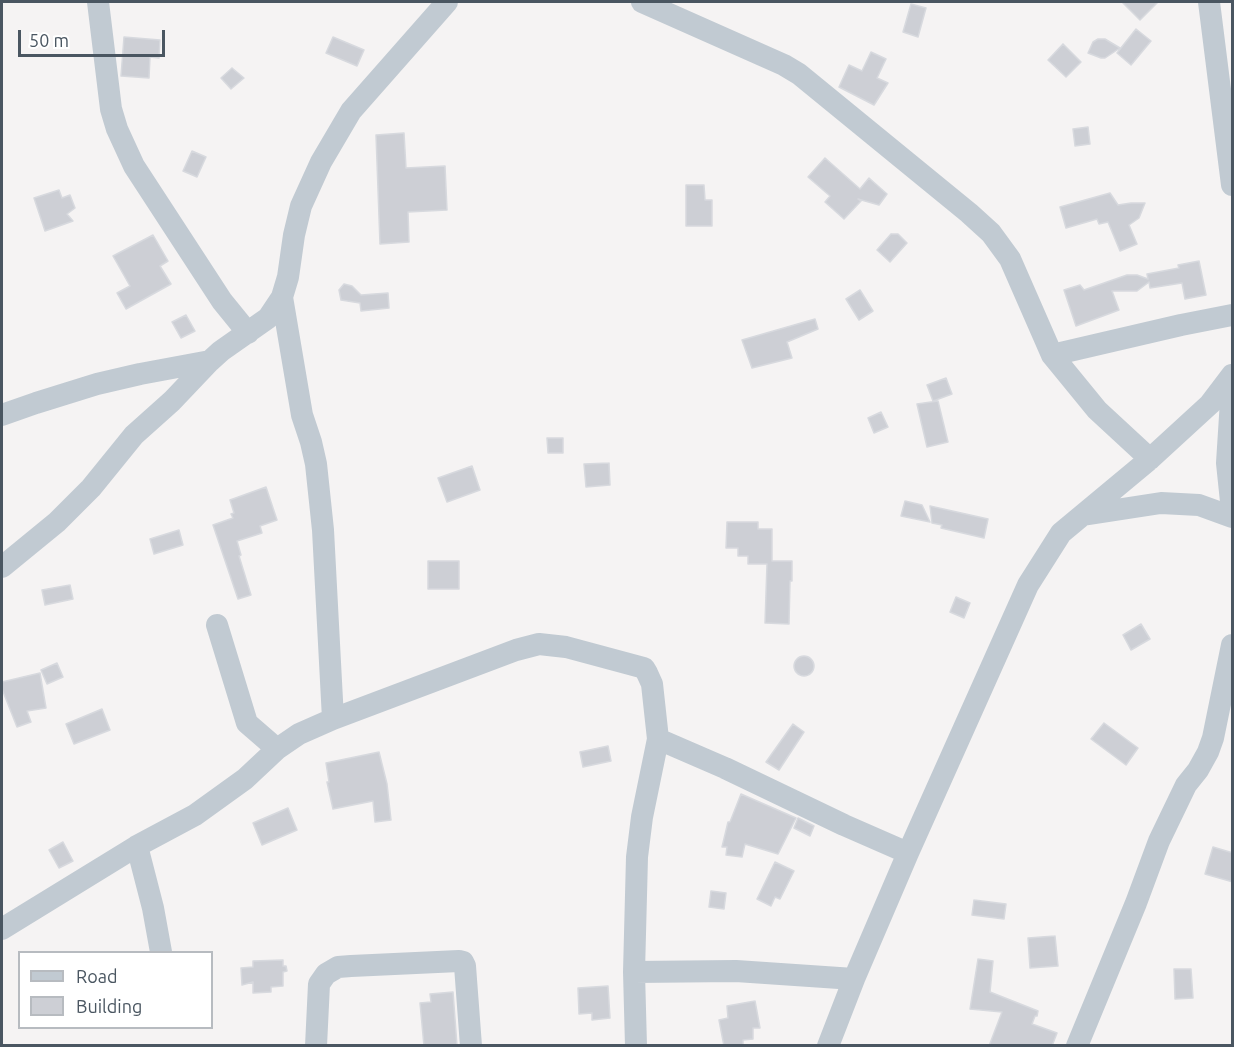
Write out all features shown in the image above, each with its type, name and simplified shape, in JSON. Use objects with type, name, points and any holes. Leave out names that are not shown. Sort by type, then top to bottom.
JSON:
[{"type":"street","points":[[98,2],[111,109],[117,129],[134,166],[222,301],[248,333]]},
{"type":"street","points":[[2,567],[57,522],[91,488],[134,435],[172,401],[210,361],[268,318],[282,297],[301,206],[321,162],[351,111],[447,2]]},
{"type":"street","points":[[642,2],[784,65],[799,74],[969,213],[991,233],[1010,259],[1052,355],[1097,410],[1150,459]]},
{"type":"street","points":[[1209,2],[1229,139],[1233,185]]},
{"type":"street","points":[[282,297],[302,415],[316,464],[323,530],[333,719]]},
{"type":"street","points":[[1052,355],[1233,315]]},
{"type":"street","points":[[2,415],[97,384],[210,361]]},
{"type":"street","points":[[828,1046],[908,853],[1028,585],[1061,533],[1150,459],[1210,404],[1233,375]]},
{"type":"street","points":[[1233,385],[1227,462],[1233,511]]},
{"type":"street","points":[[1082,515],[1161,503],[1199,505],[1233,517]]},
{"type":"street","points":[[217,625],[247,723],[277,749]]},
{"type":"street","points":[[2,929],[137,846],[195,815],[299,734],[516,650],[545,644],[588,652],[644,668],[652,684],[658,739],[642,817],[637,857],[634,972],[636,1046]]},
{"type":"street","points":[[1077,1046],[1159,842],[1186,785],[1208,752],[1233,645]]},
{"type":"street","points":[[658,739],[908,853]]},
{"type":"street","points":[[137,846],[153,908],[161,951]]},
{"type":"street","points":[[316,1046],[319,984],[326,974],[338,967],[459,961],[465,966],[471,1046]]},
{"type":"street","points":[[634,972],[736,971],[854,979]]},
{"type":"building","points":[[1122,2],[1158,2],[1140,20]]},
{"type":"building","points":[[911,4],[926,8],[918,37],[903,32]]},
{"type":"building","points":[[1136,29],[1151,41],[1131,65],[1117,53]]},
{"type":"building","points":[[124,37],[160,40],[159,58],[150,57],[149,78],[121,76]]},
{"type":"building","points":[[333,37],[364,50],[357,66],[326,53]]},
{"type":"building","points":[[1105,39],[1120,48],[1105,58],[1088,53],[1093,42]]},
{"type":"building","points":[[1063,44],[1081,62],[1066,77],[1048,60]]},
{"type":"building","points":[[871,52],[886,59],[877,78],[888,83],[874,105],[839,87],[849,65],[862,71]]},
{"type":"building","points":[[232,68],[244,78],[231,89],[221,78]]},
{"type":"building","points":[[1088,127],[1090,144],[1075,146],[1073,129]]},
{"type":"building","points":[[404,133],[406,168],[445,166],[447,210],[408,212],[409,242],[380,244],[376,135]]},
{"type":"building","points":[[192,151],[206,157],[197,177],[183,171]]},
{"type":"building","points":[[825,158],[860,189],[869,178],[887,194],[879,205],[858,199],[861,201],[844,219],[825,202],[830,196],[808,177]]},
{"type":"building","points":[[686,185],[704,185],[705,200],[712,200],[712,226],[686,226]]},
{"type":"building","points":[[59,190],[62,198],[70,195],[75,208],[67,214],[73,221],[45,231],[34,198]]},
{"type":"building","points":[[1110,193],[1118,205],[1145,203],[1139,218],[1129,225],[1137,244],[1120,251],[1108,222],[1099,224],[1097,219],[1066,228],[1060,207]]},
{"type":"building","points":[[891,234],[898,234],[907,243],[890,262],[877,250]]},
{"type":"building","points":[[153,235],[168,261],[160,266],[171,284],[126,309],[117,293],[130,286],[113,256]]},
{"type":"building","points":[[1199,261],[1206,295],[1185,299],[1182,283],[1150,288],[1149,282],[1137,291],[1112,291],[1119,310],[1076,326],[1064,290],[1080,285],[1084,290],[1127,275],[1137,275],[1148,279],[1147,274],[1179,268],[1178,265]]},
{"type":"building","points":[[344,284],[352,286],[361,295],[388,293],[389,308],[361,311],[360,303],[341,300],[339,290]]},
{"type":"building","points":[[860,290],[873,311],[859,320],[846,299]]},
{"type":"building","points":[[186,315],[195,331],[181,338],[172,322]]},
{"type":"building","points":[[815,319],[818,329],[787,342],[792,358],[752,368],[742,340]]},
{"type":"building","points":[[946,378],[952,394],[933,401],[927,385]]},
{"type":"building","points":[[938,401],[948,442],[927,447],[917,404]]},
{"type":"building","points":[[881,412],[888,427],[874,433],[868,418]]},
{"type":"building","points":[[547,438],[563,438],[563,453],[548,453]]},
{"type":"building","points":[[609,463],[610,485],[586,487],[584,464]]},
{"type":"building","points":[[472,466],[480,490],[447,502],[438,478]]},
{"type":"building","points":[[266,487],[277,520],[260,526],[262,533],[237,541],[241,555],[239,556],[251,595],[238,599],[213,525],[233,518],[231,514],[234,513],[230,500]]},
{"type":"building","points":[[905,501],[922,505],[930,522],[901,516]]},
{"type":"building","points":[[930,506],[988,519],[984,538],[941,528],[942,525],[932,523]]},
{"type":"building","points":[[727,522],[758,522],[758,529],[772,529],[772,561],[792,561],[789,624],[765,623],[767,564],[748,564],[748,556],[738,556],[738,548],[726,548]]},
{"type":"building","points":[[179,530],[183,545],[154,554],[150,539]]},
{"type":"building","points":[[428,561],[459,561],[459,589],[428,589]]},
{"type":"building","points":[[70,585],[73,599],[45,605],[42,590]]},
{"type":"building","points":[[956,597],[970,603],[964,618],[950,612]]},
{"type":"building","points":[[1141,624],[1150,639],[1131,650],[1123,635]]},
{"type":"building","points":[[800,656],[808,656],[814,662],[814,670],[808,676],[800,676],[794,670],[794,662]]},
{"type":"building","points":[[57,663],[63,677],[47,684],[41,670]]},
{"type":"building","points":[[40,673],[46,708],[27,711],[31,722],[17,727],[2,689],[2,682]]},
{"type":"building","points":[[102,709],[110,730],[74,744],[66,724]]},
{"type":"building","points":[[1104,723],[1138,748],[1126,765],[1091,739]]},
{"type":"building","points":[[793,724],[804,732],[779,770],[766,762]]},
{"type":"building","points":[[608,746],[611,761],[583,767],[580,752]]},
{"type":"building","points":[[379,752],[387,784],[391,820],[375,822],[373,801],[333,809],[327,782],[329,782],[326,763]]},
{"type":"building","points":[[741,794],[796,818],[778,854],[745,844],[742,857],[726,855],[727,847],[722,847],[728,822],[730,822]]},
{"type":"building","points":[[288,808],[297,830],[262,845],[253,823]]},
{"type":"building","points":[[798,818],[814,826],[810,836],[794,828]]},
{"type":"building","points":[[63,842],[73,861],[59,868],[49,850]]},
{"type":"building","points":[[1213,847],[1233,853],[1233,882],[1205,874]]},
{"type":"building","points":[[775,862],[794,871],[780,899],[775,897],[771,906],[757,899]]},
{"type":"building","points":[[711,891],[726,893],[724,909],[709,907]]},
{"type":"building","points":[[974,900],[1006,904],[1004,919],[972,915]]},
{"type":"building","points":[[1055,936],[1058,966],[1030,968],[1028,938]]},
{"type":"building","points":[[978,959],[993,961],[990,992],[1038,1011],[1032,1024],[1057,1033],[1052,1046],[989,1046],[1002,1012],[970,1009]]},
{"type":"building","points":[[283,960],[283,966],[286,966],[287,971],[283,972],[283,986],[271,987],[271,992],[253,993],[253,982],[242,985],[241,968],[253,967],[253,961]]},
{"type":"building","points":[[1174,969],[1191,969],[1193,998],[1175,999]]},
{"type":"building","points":[[608,986],[610,1018],[592,1020],[592,1013],[579,1014],[578,988]]},
{"type":"building","points":[[453,992],[457,1046],[424,1046],[420,1003],[431,1002],[430,994]]},
{"type":"building","points":[[755,1001],[760,1028],[753,1028],[753,1039],[743,1040],[743,1046],[724,1046],[719,1020],[728,1018],[727,1006]]}]
